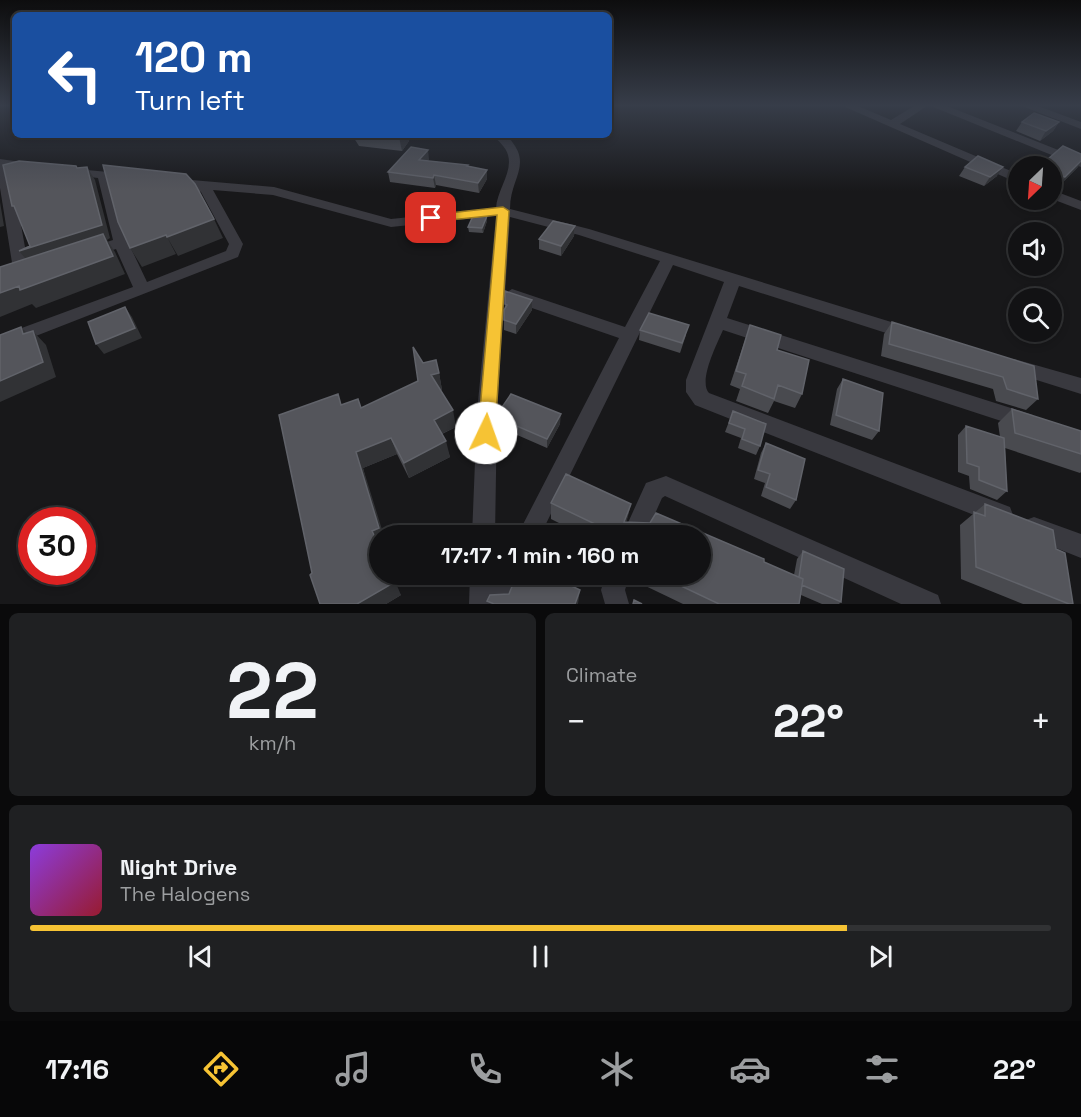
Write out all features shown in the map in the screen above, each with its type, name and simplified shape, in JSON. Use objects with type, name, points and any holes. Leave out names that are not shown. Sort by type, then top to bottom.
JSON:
[{"type":"street","points":[[915,134],[1008,175]]},
{"type":"street","points":[[1008,134],[1081,163]]},
{"type":"street","points":[[483,525],[487,412],[504,196],[511,181],[515,155],[512,148],[502,138]]},
{"type":"street","points":[[22,275],[0,164],[138,178]]},
{"type":"street","points":[[103,174],[121,242],[142,289]]},
{"type":"street","points":[[161,180],[274,191],[391,223],[503,211],[669,258],[733,280],[924,338]]},
{"type":"street","points":[[0,343],[228,257],[236,248],[236,244],[206,190],[197,185]]},
{"type":"street","points":[[1062,198],[1081,206]]},
{"type":"street","points":[[77,256],[121,242]]},
{"type":"street","points":[[534,525],[669,258]]},
{"type":"street","points":[[733,280],[695,380],[696,392],[702,399],[1081,546]]},
{"type":"street","points":[[497,290],[629,335]]},
{"type":"street","points":[[718,322],[1047,428]]},
{"type":"street","points":[[1002,362],[1081,386]]},
{"type":"street","points":[[638,525],[654,490],[666,486],[929,604]]},
{"type":"street","points":[[481,604],[482,585]]},
{"type":"street","points":[[495,604],[504,585]]},
{"type":"street","points":[[615,585],[613,590],[617,604]]},
{"type":"building","points":[[1063,146],[1081,154],[1081,161],[1065,177],[1062,176],[1062,156],[1052,156]]},
{"type":"building","points":[[411,147],[428,150],[419,160],[468,165],[487,170],[478,183],[434,175],[433,178],[388,172]]},
{"type":"building","points":[[978,156],[1003,167],[990,177],[965,167]]},
{"type":"building","points":[[19,161],[76,166],[77,168],[87,167],[102,225],[19,251],[30,246],[14,206],[12,206],[3,165]]},
{"type":"building","points":[[103,165],[186,174],[195,184],[214,219],[130,248],[118,222]]},
{"type":"building","points":[[473,216],[487,216],[482,228],[468,227]]},
{"type":"building","points":[[553,221],[575,226],[561,246],[539,239]]},
{"type":"building","points":[[103,234],[113,256],[20,290],[19,286],[0,293],[0,267]]},
{"type":"building","points":[[505,291],[532,300],[516,324],[504,320],[504,310],[507,305],[505,304]]},
{"type":"building","points":[[125,307],[135,328],[96,344],[88,322]]},
{"type":"building","points":[[649,313],[689,325],[682,343],[640,330]]},
{"type":"building","points":[[892,322],[1034,366],[1038,399],[1007,389],[1003,377],[889,344]]},
{"type":"building","points":[[750,325],[781,335],[777,350],[809,360],[802,394],[778,385],[774,399],[742,386],[746,374],[736,371]]},
{"type":"building","points":[[21,327],[23,334],[33,331],[43,362],[0,381],[0,335]]},
{"type":"building","points":[[413,347],[423,363],[436,360],[439,373],[431,375],[453,410],[434,420],[446,441],[404,463],[391,438],[356,452],[378,525],[369,525],[369,585],[390,585],[357,604],[320,604],[310,575],[312,573],[279,415],[338,394],[341,405],[358,399],[361,408],[418,381]]},
{"type":"building","points":[[843,379],[883,393],[879,431],[836,415]]},
{"type":"building","points":[[511,394],[561,414],[547,439],[498,418],[498,413]]},
{"type":"building","points":[[1012,409],[1081,431],[1081,454],[1015,433]]},
{"type":"building","points":[[733,411],[766,424],[760,446],[742,439],[745,429],[729,423]]},
{"type":"building","points":[[966,426],[1004,438],[1007,491],[979,480],[979,467],[967,463]]},
{"type":"building","points":[[766,443],[805,459],[796,500],[766,487],[770,474],[758,470]]},
{"type":"building","points":[[566,474],[631,504],[624,522],[650,523],[656,513],[684,525],[597,525],[551,503]]},
{"type":"building","points":[[985,504],[1053,530],[1056,549],[1065,553],[1073,604],[976,567],[974,512],[985,516]]},
{"type":"building","points":[[711,536],[803,579],[799,604],[719,604],[679,585],[711,585]]},
{"type":"building","points":[[803,551],[844,569],[841,602],[802,585],[803,579],[799,577]]},
{"type":"building","points":[[513,585],[569,585],[580,590],[575,604],[494,604],[487,601],[490,595],[509,594]]},
{"type":"route","points":[[431,218],[503,211],[486,433]]}]
